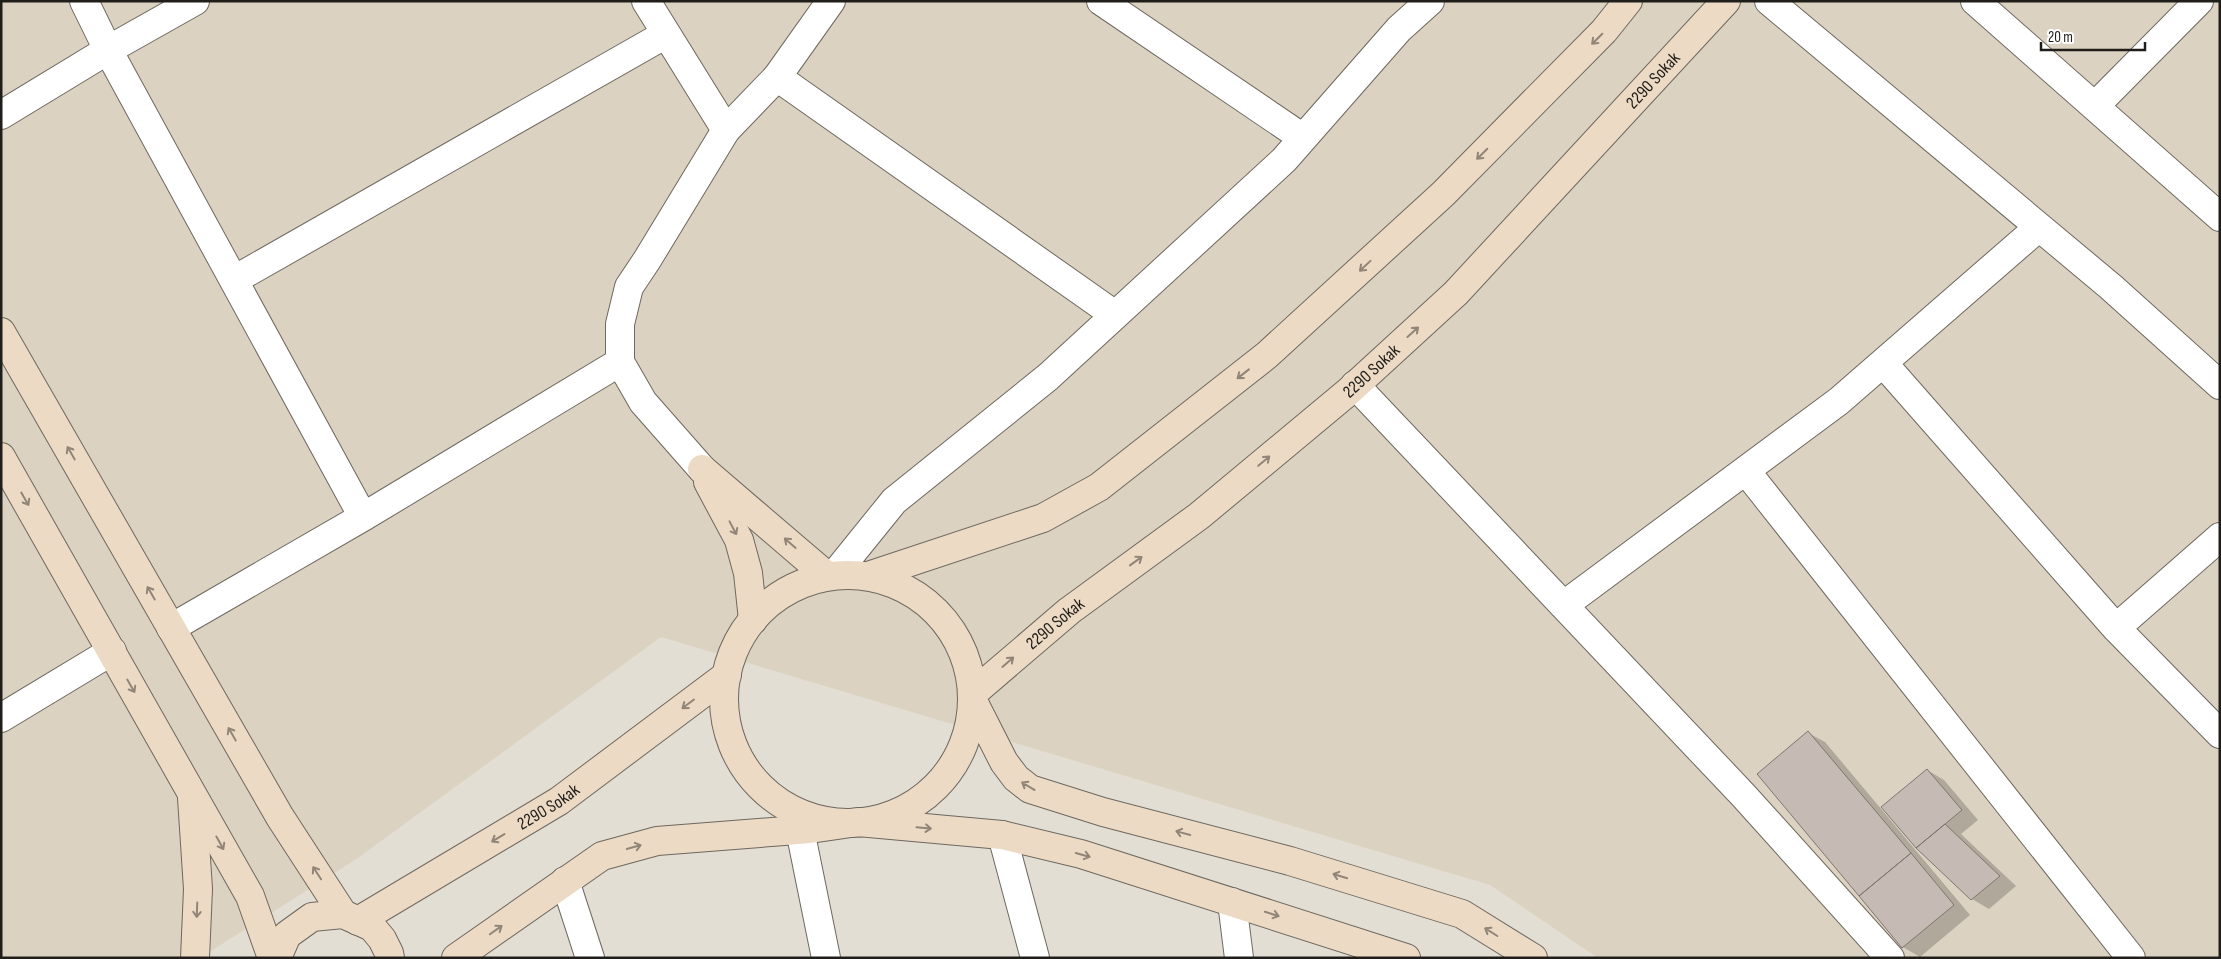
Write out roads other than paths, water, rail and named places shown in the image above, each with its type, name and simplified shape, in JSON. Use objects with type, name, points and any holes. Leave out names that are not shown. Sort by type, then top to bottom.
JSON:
[{"type":"main road","points":[[868,576],[1043,518],[1099,487],[1267,355],[1443,194],[1604,31],[1628,1]]},
{"type":"main road","name":"2290 Sokak","points":[[973,697],[1069,611],[1199,516],[1355,385],[1456,293],[1726,1]]},
{"type":"main road","points":[[1,332],[280,817],[350,918],[372,928],[382,939],[390,958]]},
{"type":"main road","points":[[1,457],[250,896],[272,958]]},
{"type":"main road","points":[[702,469],[831,575]]},
{"type":"main road","points":[[702,469],[739,540],[748,573],[752,620]]},
{"type":"main road","points":[[973,697],[965,742],[944,779],[914,805],[876,821],[836,824],[798,813],[764,791],[740,760],[726,722],[725,682],[736,644],[752,620],[759,611],[794,586],[831,575],[876,576],[916,593],[947,621],[967,659],[973,697],[1004,762],[1016,778],[1030,788],[1103,812],[1290,860],[1462,914],[1533,958]]},
{"type":"main road","name":"2290 Sokak","points":[[277,958],[287,935],[312,917],[350,918],[559,801],[727,675]]},
{"type":"main road","points":[[191,791],[198,890],[195,958]]},
{"type":"main road","points":[[456,958],[602,856],[657,841],[800,830],[858,822],[1002,835],[1081,854],[1406,958]]},
{"type":"street","points":[[84,1],[108,50],[363,517]]},
{"type":"street","points":[[1,115],[108,50],[195,1]]},
{"type":"street","points":[[646,1],[726,130]]},
{"type":"street","points":[[702,469],[643,402],[620,362],[620,324],[629,287],[726,130],[778,77],[831,1]]},
{"type":"street","points":[[1101,1],[1303,138]]},
{"type":"street","points":[[831,575],[894,501],[1048,377],[1284,160],[1399,29],[1430,1]]},
{"type":"street","points":[[1769,1],[2111,287],[2220,385]]},
{"type":"street","points":[[1975,1],[2220,217]]},
{"type":"street","points":[[2095,106],[2199,1]]},
{"type":"street","points":[[234,280],[666,34]]},
{"type":"street","points":[[778,77],[1115,315]]},
{"type":"street","points":[[1564,605],[1839,401],[2039,227]]},
{"type":"street","points":[[171,628],[363,517],[620,362]]},
{"type":"street","points":[[1883,363],[2116,628],[2220,734]]},
{"type":"street","points":[[1355,385],[1744,796],[1890,958]]},
{"type":"street","points":[[1746,470],[2131,958]]},
{"type":"street","points":[[2116,628],[2220,537]]},
{"type":"street","points":[[1,718],[112,652]]},
{"type":"street","points":[[800,830],[826,958]]},
{"type":"street","points":[[1002,835],[1035,958]]},
{"type":"street","points":[[565,881],[590,958]]},
{"type":"street","points":[[1232,902],[1239,958]]}]
